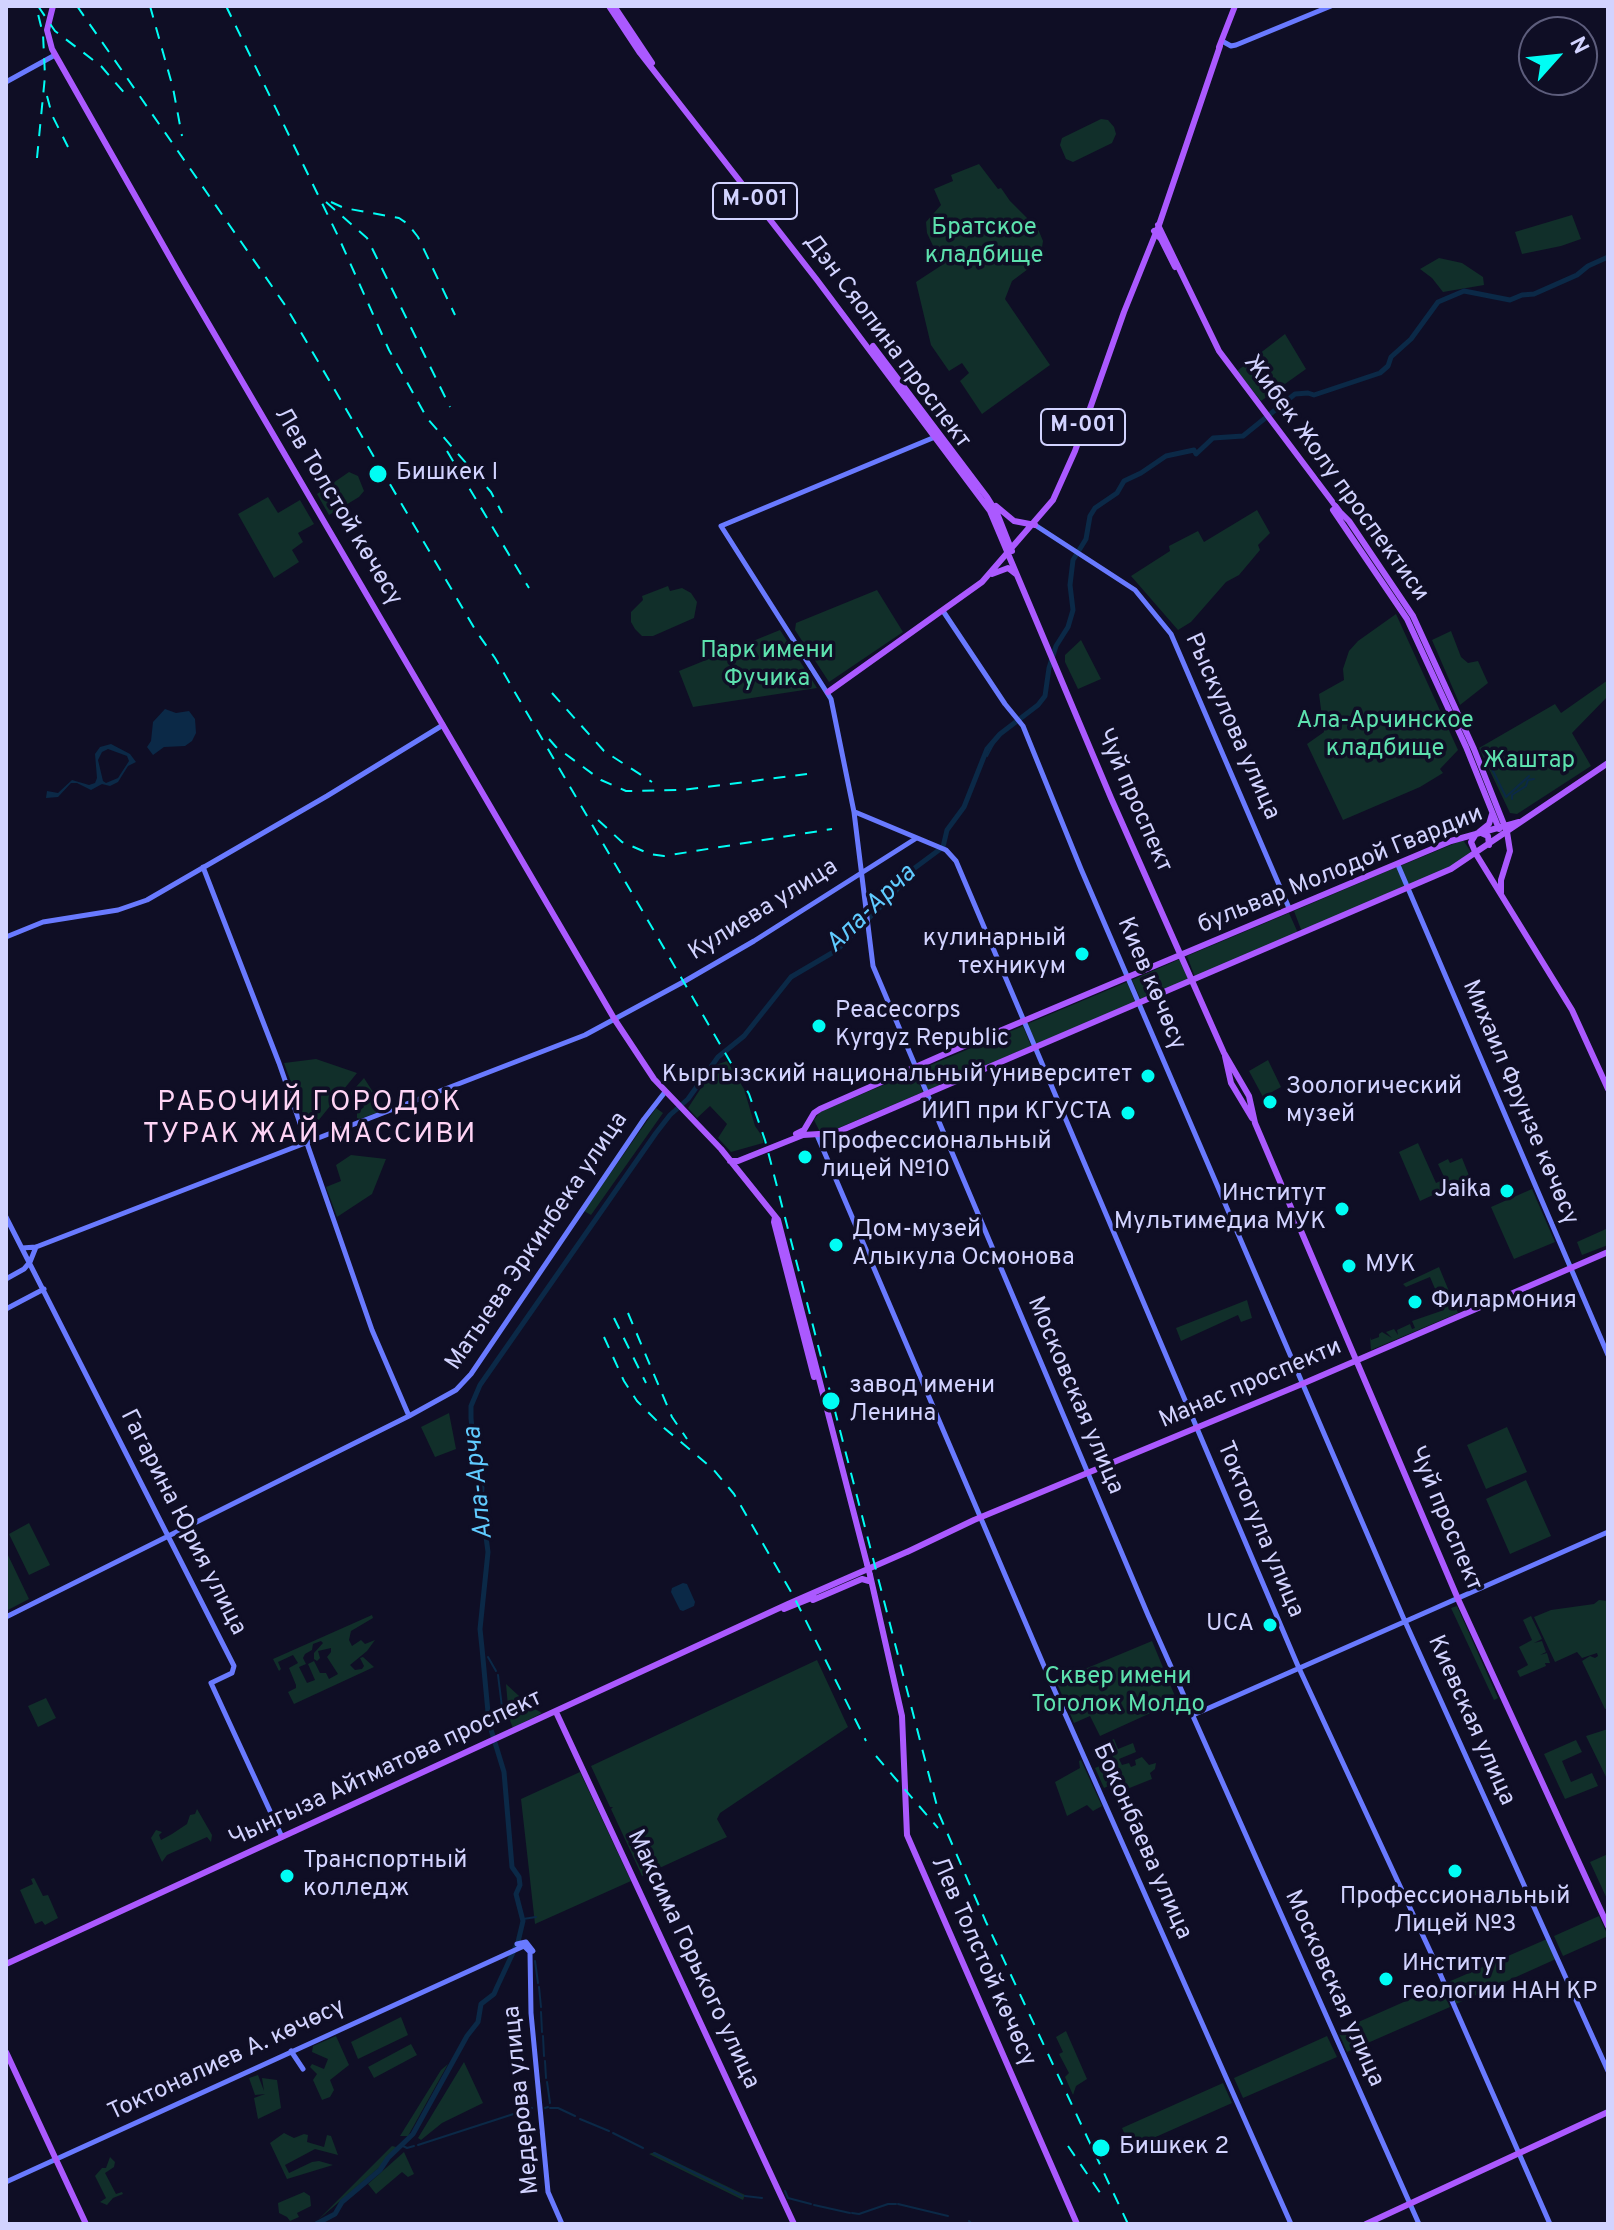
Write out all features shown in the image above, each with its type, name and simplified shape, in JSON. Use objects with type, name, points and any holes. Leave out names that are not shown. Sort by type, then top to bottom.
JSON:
[{"type":"main road","name":"Лев Толстой көчөсү","points":[[53,6],[47,30],[55,55],[640,1067],[734,1160]]},
{"type":"main road","name":"Дэн Сяопина проспект","points":[[612,6],[646,55],[987,497],[997,513],[1009,552]]},
{"type":"main road","points":[[1156,226],[1235,6]]},
{"type":"main road","points":[[1221,44],[1236,45],[1331,6]]},
{"type":"main road","points":[[6,82],[55,55]]},
{"type":"main road","name":"М-001","points":[[1009,552],[1035,525],[1065,476],[1156,226]]},
{"type":"main road","name":"Жибек Жолу проспектиси","points":[[1156,226],[1189,291]]},
{"type":"main road","name":"Жибек Жолу проспектиси","points":[[1156,226],[1213,348],[1265,413],[1404,606],[1457,712],[1495,801],[1510,854],[1501,880],[1501,893]]},
{"type":"main road","points":[[1149,244],[1159,244],[1167,250]]},
{"type":"main road","name":"Дэн Сяопина проспект","points":[[938,436],[986,502],[1009,552]]},
{"type":"main road","name":"Московская улица","points":[[938,436],[721,526],[828,692],[854,812],[873,966],[1088,1474],[1419,2224]]},
{"type":"main road","points":[[987,497],[1011,519],[1035,525]]},
{"type":"main road","name":"Рыскулова улица","points":[[1035,525],[1135,590],[1171,634],[1289,908]]},
{"type":"main road","points":[[828,692],[989,576],[1009,552]]},
{"type":"main road","name":"Чуй проспект","points":[[1009,552],[1087,743],[1224,1053],[1249,1096],[1255,1123]]},
{"type":"main road","points":[[989,576],[1008,568],[1019,576]]},
{"type":"main road","name":"Жибек Жолу проспектиси","points":[[1404,606],[1493,812],[1504,829]]},
{"type":"main road","name":"Киев көчөсү","points":[[943,611],[1021,723],[1302,1384]]},
{"type":"main road","points":[[6,937],[43,922],[137,904],[444,724]]},
{"type":"main road","points":[[1495,801],[1508,820],[1524,819],[1608,763]]},
{"type":"main road","name":"Токтогула улица","points":[[854,812],[946,850],[956,861],[1298,1667],[1436,1965],[1550,2224]]},
{"type":"main road","points":[[1493,812],[1491,822],[1471,840],[1476,854],[1572,1010],[1608,1089]]},
{"type":"main road","name":"бульвар Молодой Гвардии","points":[[734,1160],[799,1133],[820,1109],[1289,908],[1478,832],[1504,829],[1524,819]]},
{"type":"main road","name":"бульвар Молодой Гвардии","points":[[734,1160],[795,1138],[835,1133],[1408,888],[1476,854],[1504,829]]},
{"type":"main road","points":[[1478,832],[1488,836],[1489,845]]},
{"type":"main road","name":"Кулиева улица","points":[[22,1248],[36,1247],[575,1039],[685,981],[916,839]]},
{"type":"main road","name":"Михаил Фрунзе көчөсү","points":[[1398,865],[1608,1355]]},
{"type":"main road","points":[[203,867],[307,1143],[372,1330],[409,1416]]},
{"type":"main road","name":"Чуй проспект","points":[[1224,1053],[1231,1083],[1255,1123],[1458,1599],[1608,1926]]},
{"type":"main road","name":"Матыева Эркинбека улица","points":[[6,1617],[451,1394],[467,1380],[664,1093]]},
{"type":"main road","name":"Лев Толстой көчөсү","points":[[683,1112],[734,1160],[736,1171],[780,1226],[899,1703],[903,1725],[907,1835],[1077,2224]]},
{"type":"main road","name":"Боконбаева улица","points":[[811,1120],[980,1518],[1291,2224]]},
{"type":"main road","points":[[734,1160],[736,1171]]},
{"type":"main road","name":"Гагарина Юрия улица","points":[[6,1217],[234,1666],[232,1673],[211,1683],[282,1837]]},
{"type":"main road","points":[[6,1279],[19,1273],[30,1262],[36,1247]]},
{"type":"main road","name":"Манас проспекти","points":[[909,1551],[980,1518],[1608,1252]]},
{"type":"main road","points":[[6,1309],[44,1289]]},
{"type":"main road","name":"Киевская улица","points":[[1302,1384],[1608,2071]]},
{"type":"main road","points":[[1193,1715],[1608,1532]]},
{"type":"main road","name":"Чынгыза Айтматова проспект","points":[[6,1964],[909,1551]]},
{"type":"main road","points":[[801,1600],[865,1563]]},
{"type":"main road","points":[[801,1600],[869,1577]]},
{"type":"main road","name":"Максима Горького улица","points":[[556,1712],[794,2224]]},
{"type":"main road","name":"Токтоналиев А. көчөсү","points":[[6,2182],[525,1944]]},
{"type":"main road","name":"Медерова улица","points":[[525,1944],[530,1952],[548,2192],[562,2224]]},
{"type":"main road","points":[[291,2051],[303,2069]]},
{"type":"main road","points":[[6,2052],[86,2224]]},
{"type":"main road","points":[[1366,2224],[1608,2112]]},
{"type":"green space","points":[[1101,119],[1108,120],[1114,127],[1116,134],[1112,143],[1073,162],[1066,159],[1060,145],[1062,138]]},
{"type":"green space","name":"Братское кладбище","points":[[979,164],[998,189],[1001,188],[1038,229],[1043,241],[1040,260],[1012,281],[1005,299],[1050,365],[982,414],[960,381],[969,373],[962,363],[949,371],[931,345],[916,282],[942,265],[927,233],[926,222],[941,205],[934,189],[953,181],[951,175]]},
{"type":"green space","points":[[1572,215],[1581,239],[1522,254],[1515,232]]},
{"type":"green space","points":[[1439,258],[1462,263],[1483,277],[1484,285],[1443,292],[1420,269]]},
{"type":"green space","points":[[1285,334],[1306,369],[1261,401],[1237,371]]},
{"type":"green space","points":[[349,472],[358,476],[364,491],[329,515],[317,494]]},
{"type":"green space","points":[[268,497],[278,513],[300,500],[314,524],[298,533],[303,542],[292,550],[299,562],[274,578],[238,514]]},
{"type":"green space","points":[[1257,510],[1270,533],[1258,545],[1260,550],[1239,575],[1226,582],[1191,622],[1178,630],[1131,576],[1170,551],[1169,546],[1198,531],[1204,542]]},
{"type":"green space","points":[[668,586],[670,591],[682,588],[691,593],[697,602],[694,618],[653,636],[642,636],[631,622],[631,612],[643,600],[642,596]]},
{"type":"green space","name":"Парк имени Фучика","points":[[877,590],[903,632],[829,682],[795,630],[796,623]]},
{"type":"green space","name":"Ала-Арчинское кладбище","points":[[1396,614],[1458,750],[1440,769],[1443,773],[1420,787],[1343,820],[1307,744],[1324,732],[1319,694],[1344,680],[1343,669],[1349,651],[1358,641]]},
{"type":"green space","name":"Парк имени Фучика","points":[[780,630],[817,688],[693,707],[679,671]]},
{"type":"green space","points":[[1451,631],[1461,657],[1468,663],[1478,661],[1488,683],[1460,705],[1432,640]]},
{"type":"green space","points":[[1081,640],[1101,679],[1078,689],[1065,662],[1065,655]]},
{"type":"green space","name":"Жаштар","points":[[1608,680],[1608,696],[1572,733],[1591,766],[1517,814],[1510,813],[1479,748],[1555,704],[1561,713]]},
{"type":"green space","points":[[1463,840],[1471,852],[1449,869],[1409,886],[1400,866]]},
{"type":"green space","points":[[1397,867],[1406,888],[1302,932],[1294,911]]},
{"type":"green space","points":[[1289,913],[1298,933],[1195,977],[1187,956]]},
{"type":"green space","points":[[1180,959],[1189,980],[1141,1000],[1132,980]]},
{"type":"green space","points":[[1127,982],[1135,1002],[1036,1044],[1027,1024]]},
{"type":"green space","points":[[1023,1026],[1031,1046],[928,1090],[919,1070]]},
{"type":"green space","points":[[316,1059],[357,1073],[309,1132],[284,1063]]},
{"type":"green space","points":[[1268,1060],[1281,1087],[1263,1097],[1249,1071]]},
{"type":"green space","points":[[727,1061],[744,1089],[755,1126],[764,1139],[763,1143],[731,1152],[718,1138],[727,1124],[710,1106],[697,1118],[688,1108],[716,1065]]},
{"type":"green space","points":[[914,1072],[923,1092],[829,1132],[820,1132],[814,1120],[820,1112]]},
{"type":"green space","points":[[364,1078],[373,1092],[369,1095],[370,1099],[378,1107],[382,1103],[384,1110],[360,1119],[357,1113],[364,1107],[360,1097],[353,1103],[347,1097]]},
{"type":"green space","points":[[656,1108],[663,1113],[591,1215],[584,1211]]},
{"type":"green space","points":[[1418,1143],[1436,1183],[1445,1179],[1438,1164],[1448,1159],[1450,1163],[1462,1158],[1470,1178],[1420,1201],[1399,1152]]},
{"type":"green space","points":[[351,1155],[386,1159],[372,1194],[337,1217],[326,1187],[341,1181],[336,1165]]},
{"type":"green space","points":[[1532,1189],[1555,1242],[1514,1259],[1491,1207]]},
{"type":"green space","points":[[1606,1229],[1608,1245],[1582,1255],[1577,1242]]},
{"type":"green space","points":[[1439,1267],[1458,1313],[1371,1350],[1370,1337],[1371,1340],[1379,1337],[1382,1332],[1392,1338],[1386,1332],[1394,1329],[1398,1335],[1397,1330],[1410,1324],[1412,1329],[1415,1328],[1412,1321],[1444,1310],[1430,1277],[1406,1287],[1403,1284]]},
{"type":"green space","points":[[1247,1300],[1252,1318],[1241,1322],[1238,1315],[1181,1341],[1176,1328]]},
{"type":"green space","points":[[449,1413],[456,1449],[435,1457],[421,1427]]},
{"type":"green space","points":[[1507,1427],[1527,1472],[1486,1489],[1467,1445]]},
{"type":"green space","points":[[1526,1480],[1551,1536],[1510,1554],[1486,1499]]},
{"type":"green space","points":[[29,1523],[50,1565],[29,1575],[9,1534]]},
{"type":"green space","points":[[6,1551],[29,1599],[6,1611]]},
{"type":"green space","points":[[1599,1600],[1608,1601],[1608,1708],[1605,1709],[1582,1661],[1590,1656],[1595,1658],[1597,1653],[1582,1658],[1577,1652],[1555,1662],[1534,1617],[1551,1610],[1594,1604]]},
{"type":"green space","points":[[1457,1606],[1498,1698],[1494,1700],[1451,1608]]},
{"type":"green space","points":[[372,1615],[373,1618],[351,1631],[349,1640],[352,1646],[361,1640],[365,1644],[375,1640],[350,1665],[355,1670],[362,1669],[364,1666],[360,1658],[363,1657],[374,1667],[294,1704],[288,1692],[296,1685],[289,1668],[298,1663],[293,1655],[278,1662],[279,1671],[273,1659]],"holes":[[[323,1643],[314,1653],[314,1659],[317,1661],[320,1658],[318,1651],[331,1648],[327,1657],[338,1674],[329,1679],[326,1673],[320,1673],[314,1661],[308,1664],[315,1680],[307,1683],[299,1667],[306,1664],[303,1658],[312,1650],[313,1644]]]},
{"type":"green space","points":[[1531,1616],[1542,1639],[1534,1643],[1542,1641],[1546,1652],[1540,1655],[1547,1653],[1550,1663],[1520,1677],[1517,1671],[1528,1665],[1519,1647],[1532,1640],[1523,1620]]},
{"type":"green space","name":"Сквер имени Тоголок Молдо","points":[[1152,1641],[1177,1701],[1100,1736],[1090,1716],[1074,1723],[1056,1681]]},
{"type":"green space","points":[[817,1660],[848,1727],[720,1813],[717,1819],[727,1837],[642,1876],[611,1809],[613,1807],[610,1807],[591,1766]]},
{"type":"green space","points":[[506,1684],[531,1707],[516,1715],[533,1708],[542,1713],[513,1728]]},
{"type":"green space","points":[[46,1698],[56,1718],[38,1727],[28,1706]]},
{"type":"green space","points":[[1608,1729],[1608,1781],[1586,1736]]},
{"type":"green space","points":[[1114,1739],[1118,1749],[1133,1743],[1136,1752],[1119,1759],[1122,1765],[1136,1765],[1135,1760],[1142,1757],[1149,1765],[1156,1763],[1150,1773],[1152,1779],[1117,1793],[1113,1784],[1104,1788],[1095,1768],[1114,1760],[1107,1742]]},
{"type":"green space","points":[[1576,1740],[1582,1752],[1562,1761],[1571,1782],[1592,1773],[1598,1786],[1565,1799],[1544,1754]]},
{"type":"green space","points":[[1081,1760],[1102,1806],[1093,1811],[1087,1805],[1067,1816],[1055,1782],[1080,1768]]},
{"type":"green space","points":[[580,1772],[631,1881],[535,1924],[521,1799]]},
{"type":"green space","points":[[197,1809],[212,1835],[211,1842],[207,1837],[167,1855],[162,1862],[151,1838],[156,1830],[162,1832],[159,1835],[161,1840],[187,1824],[190,1815],[195,1814]]},
{"type":"green space","points":[[1608,1854],[1608,1901],[1590,1862]]},
{"type":"green space","points":[[34,1878],[43,1896],[48,1895],[58,1918],[45,1925],[42,1921],[35,1924],[20,1890],[33,1884],[31,1879]]},
{"type":"green space","points":[[1599,1916],[1608,1936],[1563,1956],[1554,1936]]},
{"type":"green space","points":[[1547,1939],[1556,1959],[1456,2004],[1446,1983]]},
{"type":"green space","points":[[1440,1986],[1450,2007],[1347,2052],[1338,2031]]},
{"type":"green space","points":[[401,2017],[408,2035],[358,2059],[351,2042]]},
{"type":"green space","points":[[1066,2031],[1087,2079],[1076,2086],[1073,2095],[1065,2077],[1069,2073],[1059,2054],[1063,2052],[1056,2037]]},
{"type":"green space","points":[[336,2036],[349,2065],[330,2080],[334,2090],[330,2097],[322,2100],[313,2080],[317,2074],[310,2067],[312,2064],[324,2069],[328,2059],[312,2052],[313,2046]]},
{"type":"green space","points":[[1327,2036],[1337,2057],[1243,2098],[1234,2078]]},
{"type":"green space","points":[[411,2044],[417,2055],[374,2078],[368,2067]]},
{"type":"green space","points":[[464,2062],[483,2103],[442,2123],[421,2140],[418,2138]]},
{"type":"green space","points":[[448,2064],[408,2136],[400,2136],[441,2070]]},
{"type":"green space","points":[[258,2075],[264,2091],[262,2078],[277,2080],[281,2108],[258,2119],[254,2098],[265,2094],[255,2095],[249,2078]]},
{"type":"green space","points":[[1223,2083],[1232,2103],[1131,2148],[1122,2128]]},
{"type":"green space","points":[[284,2133],[294,2138],[308,2135],[307,2142],[324,2147],[327,2135],[331,2136],[338,2155],[315,2149],[285,2165],[289,2173],[312,2162],[333,2165],[287,2179],[270,2143]]},
{"type":"green space","points":[[392,2146],[396,2147],[395,2150],[381,2166],[318,2220]]},
{"type":"green space","points":[[404,2152],[414,2174],[408,2177],[402,2172],[376,2194],[368,2184]]},
{"type":"green space","points":[[655,2152],[745,2195],[743,2200],[649,2154]]},
{"type":"green space","points":[[110,2157],[115,2162],[114,2167],[105,2173],[116,2194],[123,2194],[107,2205],[100,2202],[106,2198],[95,2176],[106,2168]]},
{"type":"green space","points":[[304,2192],[310,2196],[311,2206],[297,2213],[299,2217],[290,2221],[279,2213],[278,2203]]},
{"type":"water","points":[[165,709],[176,713],[189,711],[195,719],[196,733],[185,746],[164,747],[153,755],[147,747],[151,741],[153,722]]},
{"type":"water","points":[[111,744],[130,754],[136,762],[128,766],[118,782],[110,786],[102,784],[91,790],[71,783],[58,797],[46,798],[47,791],[58,793],[72,780],[89,785],[95,783],[95,754],[100,747]],"holes":[[[108,749],[127,756],[129,761],[118,778],[106,783],[103,781],[98,760],[102,752]]]},
{"type":"water","points":[[687,1584],[695,1602],[694,1606],[683,1611],[671,1592],[672,1588]]},
{"type":"waterway","name":"Ала-Арча","points":[[316,2224],[335,2214],[342,2202],[380,2170],[413,2134],[467,2036],[478,2022],[481,2004],[494,1994],[518,1942],[523,1921],[516,1894],[519,1877],[512,1867],[504,1772],[489,1723],[480,1629],[488,1552],[471,1418],[471,1406],[480,1385],[656,1133],[688,1099],[718,1057],[744,1036],[791,977],[837,950],[895,892],[908,873],[943,847],[947,830],[964,807],[987,749],[1045,696],[1056,646],[1068,627],[1073,610],[1070,585],[1073,560],[1086,539],[1090,516],[1095,508],[1117,493],[1124,481],[1166,456],[1194,450],[1196,454],[1213,438],[1243,436],[1295,394],[1314,395],[1380,373],[1388,366],[1391,357],[1411,339],[1438,302],[1464,291],[1510,300],[1534,294],[1608,257]]},
{"type":"waterway","name":"Ала-Арча","points":[[987,756],[995,741]]},
{"type":"waterway","points":[[1482,749],[1485,755],[1522,767]]},
{"type":"waterway","points":[[1486,757],[1506,797],[1529,776]]},
{"type":"waterway","points":[[1512,799],[1512,795],[1526,786],[1528,780],[1534,779]]},
{"type":"waterway","points":[[488,1657],[496,1671]]},
{"type":"waterway","points":[[498,1675],[503,1715]]},
{"type":"waterway","points":[[523,1919],[536,1917]]},
{"type":"waterway","points":[[535,1961],[538,1983]]},
{"type":"waterway","points":[[539,1987],[541,2007]]},
{"type":"waterway","points":[[541,2012],[542,2032]]},
{"type":"waterway","points":[[543,2036],[544,2056]]},
{"type":"waterway","points":[[545,2061],[546,2078]]},
{"type":"waterway","points":[[547,2082],[550,2103]]},
{"type":"waterway","points":[[418,2145],[532,2108]]},
{"type":"waterway","points":[[550,2108],[558,2108],[575,2116]]},
{"type":"waterway","points":[[580,2119],[609,2131]]},
{"type":"waterway","points":[[613,2133],[643,2148]]},
{"type":"waterway","points":[[403,2146],[414,2146]]},
{"type":"waterway","points":[[654,2153],[742,2196]]},
{"type":"waterway","points":[[785,2191],[788,2198],[811,2204]]},
{"type":"waterway","points":[[745,2196],[762,2198]]},
{"type":"waterway","points":[[852,2213],[896,2204]]},
{"type":"waterway","points":[[898,2204],[948,2216]]},
{"type":"waterway","points":[[814,2205],[850,2213]]},
{"type":"waterway","points":[[969,2221],[972,2224]]},
{"type":"railway","points":[[38,6],[55,31],[101,66],[127,96]]},
{"type":"railway","points":[[77,6],[285,305],[749,1094],[765,1140],[939,1814],[986,1922],[1128,2224]]},
{"type":"railway","points":[[150,6],[173,88],[182,136]]},
{"type":"railway","points":[[226,6],[338,236],[389,350],[427,418],[491,492],[502,513]]},
{"type":"railway","points":[[37,158],[45,76],[43,34],[38,14]]},
{"type":"railway","points":[[47,96],[52,115],[68,147]]},
{"type":"railway","points":[[326,202],[367,238],[450,407]]},
{"type":"railway","points":[[331,202],[344,208],[399,218],[408,224],[418,237],[455,315]]},
{"type":"railway","points":[[447,451],[529,588]]},
{"type":"railway","points":[[552,693],[604,751],[652,782]]},
{"type":"railway","points":[[549,739],[601,780],[626,791],[683,790],[807,774]]},
{"type":"railway","points":[[598,820],[622,842],[650,854],[664,856],[832,829]]},
{"type":"railway","points":[[628,1313],[672,1417],[687,1439]]},
{"type":"railway","points":[[614,1318],[646,1383]]},
{"type":"railway","points":[[604,1337],[637,1401],[713,1469],[734,1494],[794,1597],[866,1741]]},
{"type":"railway","points":[[876,1756],[938,1828]]},
{"type":"railway","points":[[1068,2146],[1105,2200]]},
{"type":"place","name":"Бишкек I","points":[[378,474]]},
{"type":"place","name":"кулинарный техникум","points":[[1082,954]]},
{"type":"place","name":"Peacecorps Kyrgyz Republic","points":[[819,1026]]},
{"type":"place","name":"Кыргызский национальный университет","points":[[1148,1076]]},
{"type":"place","name":"Зоологический музей","points":[[1270,1102]]},
{"type":"place","name":"ИИП при КГУСТА","points":[[1128,1113]]},
{"type":"place","name":"Профессиональный лицей №10","points":[[805,1157]]},
{"type":"place","name":"Jaika","points":[[1507,1191]]},
{"type":"place","name":"Институт Мультимедиа МУК","points":[[1342,1209]]},
{"type":"place","name":"Дом-музей Алыкула Осмонова","points":[[836,1245]]},
{"type":"place","name":"МУК","points":[[1349,1266]]},
{"type":"place","name":"Филармония","points":[[1415,1302]]},
{"type":"place","name":"завод имени Ленина","points":[[831,1401]]},
{"type":"place","name":"UCA","points":[[1270,1625]]},
{"type":"place","name":"Профессиональный Лицей №3","points":[[1455,1871]]},
{"type":"place","name":"Транспортный колледж","points":[[287,1876]]},
{"type":"place","name":"Институт геологии НАН КР","points":[[1386,1979]]},
{"type":"place","name":"Бишкек 2","points":[[1101,2148]]},
{"type":"district","name":"РАБОЧИЙ ГОРОДОК ТУРАК ЖАЙ МАССИВИ","points":[[310,1120]]}]
